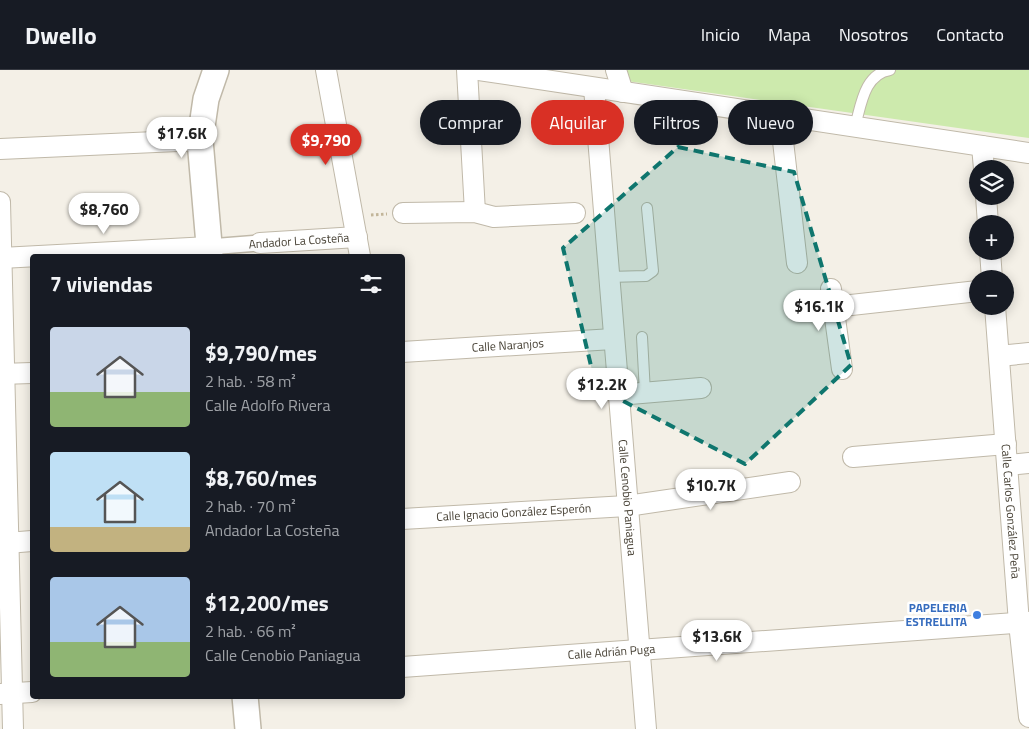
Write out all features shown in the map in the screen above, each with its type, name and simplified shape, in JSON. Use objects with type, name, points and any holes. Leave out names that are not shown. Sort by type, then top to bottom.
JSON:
[{"type":"street","points":[[209,251],[200,140],[206,99],[216,70]]},
{"type":"street","points":[[326,70],[360,254]]},
{"type":"street","points":[[467,70],[475,212]]},
{"type":"street","points":[[479,70],[728,107]]},
{"type":"street","points":[[616,70],[623,92]]},
{"type":"street","name":"Calle Cenobio Paniagua","points":[[594,88],[646,729]]},
{"type":"street","points":[[813,120],[1029,153]]},
{"type":"street","points":[[0,148],[200,140]]},
{"type":"street","points":[[783,145],[797,263]]},
{"type":"street","points":[[982,146],[983,160]]},
{"type":"street","points":[[0,202],[2,374],[7,542],[5,694],[13,729]]},
{"type":"street","points":[[403,212],[475,212],[494,217],[575,213]]},
{"type":"street","name":"Andador La Costeña","points":[[120,254],[209,251],[355,227]]},
{"type":"street","name":"Andador La Costeña","points":[[1,258],[30,257]]},
{"type":"street","points":[[842,369],[832,298],[969,290]]},
{"type":"street","name":"Calle Carlos González Peña","points":[[996,315],[1006,444],[1024,623],[1029,717]]},
{"type":"street","name":"Calle Naranjos","points":[[405,352],[613,340]]},
{"type":"street","points":[[999,356],[1029,353]]},
{"type":"street","points":[[2,374],[30,373]]},
{"type":"street","points":[[618,395],[700,388]]},
{"type":"street","points":[[853,457],[1006,444]]},
{"type":"street","points":[[1008,465],[1029,463]]},
{"type":"street","name":"Calle Ignacio González Esperón","points":[[405,519],[627,506],[790,482]]},
{"type":"street","points":[[7,542],[30,541]]},
{"type":"street","name":"Calle Adrián Puga","points":[[405,667],[1024,623]]},
{"type":"street","points":[[5,694],[30,692]]},
{"type":"street","points":[[245,699],[248,729]]},
{"type":"lane","points":[[855,126],[868,85],[875,76],[890,70]]},
{"type":"lane","points":[[608,277],[651,275],[654,268],[647,208]]},
{"type":"lane","points":[[642,337],[645,393]]},
{"type":"path","name":"Andador La Costeña","points":[[355,227],[403,212]]},
{"type":"highlighted area","points":[[678,147],[794,172],[851,365],[745,464],[596,387],[563,248]]},
{"type":"green space","points":[[623,70],[1029,70],[1029,138],[813,107],[813,100],[761,100],[627,81]]},
{"type":"place","name":"PAPELERIA ESTRELLITA","points":[[977,615]]}]
